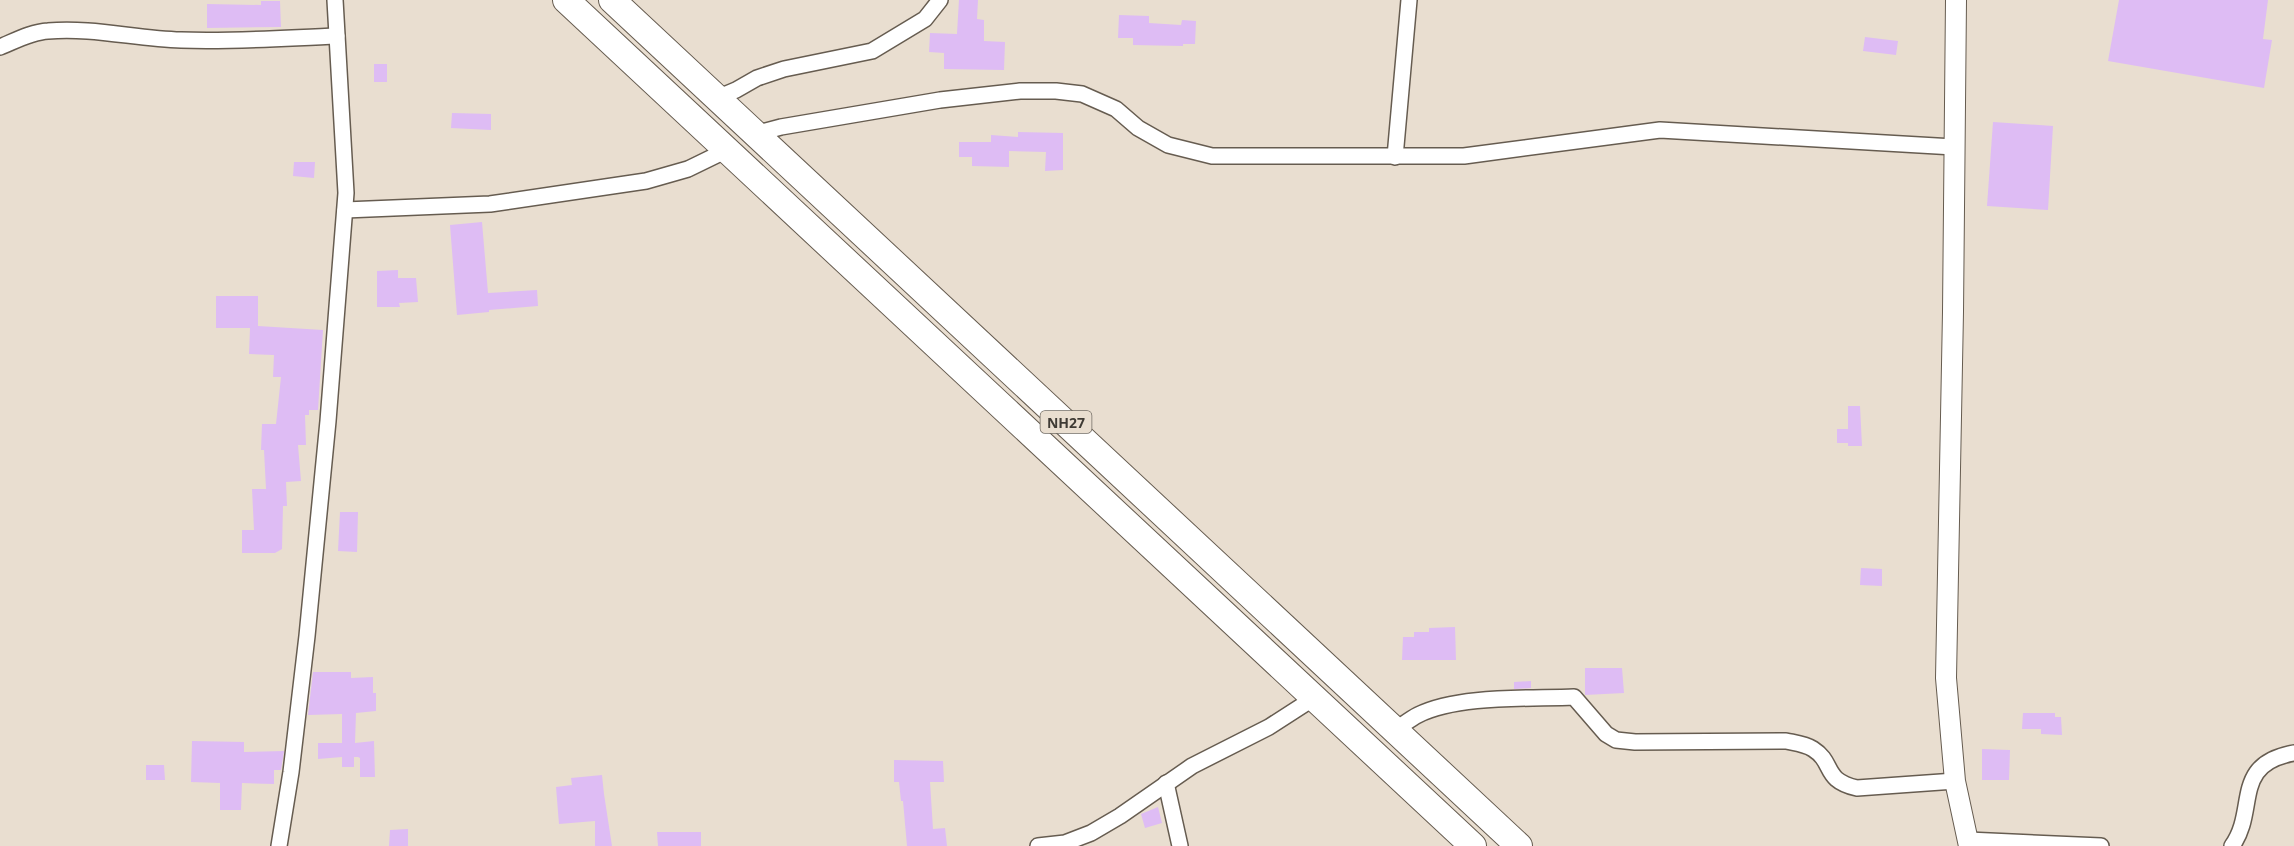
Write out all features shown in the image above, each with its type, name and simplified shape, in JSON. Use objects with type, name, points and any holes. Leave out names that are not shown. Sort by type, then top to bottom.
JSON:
[{"type":"highway","name":"NH27","points":[[566,0],[1473,846]]},
{"type":"highway","name":"NH27","points":[[612,0],[1519,846]]},
{"type":"street","points":[[279,846],[291,772],[307,636],[328,421],[345,210],[346,193],[335,0]]},
{"type":"street","points":[[717,98],[757,78],[784,69],[872,51],[925,20],[940,0]]},
{"type":"street","points":[[1395,157],[1409,0]]},
{"type":"street","points":[[1956,0],[1946,678],[1956,781],[1968,843],[2101,846]]},
{"type":"street","points":[[0,47],[27,35],[46,31],[97,32],[178,40],[231,41],[338,36]]},
{"type":"street","points":[[755,134],[781,127],[940,100],[1020,91],[1056,91],[1082,94],[1116,109],[1138,128],[1168,145],[1212,156],[1464,156],[1660,130],[1954,147]]},
{"type":"street","points":[[345,210],[490,204],[646,181],[688,169],[727,150]]},
{"type":"street","points":[[1395,730],[1419,715],[1455,704],[1574,697],[1606,734],[1616,740],[1786,741],[1805,745],[1815,750],[1835,778],[1843,784],[1857,788],[1956,781]]},
{"type":"street","points":[[1038,846],[1065,843],[1091,833],[1120,816],[1192,766],[1269,727],[1314,698]]},
{"type":"street","points":[[2232,846],[2239,834],[2251,781],[2266,764],[2281,756],[2294,753]]},
{"type":"street","points":[[1166,783],[1180,846]]},
{"type":"building","points":[[959,0],[978,0],[977,19],[984,20],[984,41],[1005,42],[1004,70],[944,69],[944,53],[929,52],[930,33],[957,34]]},
{"type":"building","points":[[2119,0],[2268,0],[2263,39],[2272,40],[2264,88],[2108,61]]},
{"type":"building","points":[[261,1],[280,1],[281,27],[207,28],[207,4],[261,5]]},
{"type":"building","points":[[1119,15],[1149,16],[1149,23],[1181,25],[1182,20],[1196,21],[1195,44],[1183,44],[1183,46],[1133,45],[1133,38],[1118,38]]},
{"type":"building","points":[[1865,37],[1898,41],[1896,55],[1863,51]]},
{"type":"building","points":[[374,64],[387,64],[387,82],[374,82]]},
{"type":"building","points":[[452,113],[491,114],[491,130],[451,128]]},
{"type":"building","points":[[1993,122],[2053,126],[2048,210],[1987,206]]},
{"type":"building","points":[[1018,132],[1063,133],[1063,170],[1045,171],[1046,152],[1009,151],[1009,167],[972,166],[972,157],[959,157],[959,142],[991,142],[991,135],[1018,137]]},
{"type":"building","points":[[294,162],[315,162],[314,178],[293,176]]},
{"type":"building","points":[[482,222],[488,293],[537,290],[538,306],[457,315],[450,225]]},
{"type":"building","points":[[398,270],[398,278],[416,278],[418,302],[399,303],[400,307],[377,307],[377,271]]},
{"type":"building","points":[[216,296],[258,296],[258,326],[323,330],[318,410],[309,410],[309,415],[305,415],[306,445],[298,445],[301,481],[286,482],[287,506],[283,506],[282,549],[275,553],[242,553],[242,530],[254,530],[252,489],[266,489],[264,450],[261,450],[262,424],[276,424],[281,377],[273,377],[274,355],[249,354],[250,328],[216,328]]},
{"type":"building","points":[[1848,406],[1860,406],[1862,446],[1837,443],[1837,429],[1848,429]]},
{"type":"building","points":[[340,512],[358,512],[357,552],[338,551]]},
{"type":"building","points":[[1861,568],[1882,569],[1882,586],[1860,585]]},
{"type":"building","points":[[1455,627],[1456,660],[1402,660],[1403,637],[1414,637],[1414,632],[1429,632],[1429,628]]},
{"type":"building","points":[[1585,668],[1622,668],[1624,693],[1585,695]]},
{"type":"building","points":[[313,672],[351,672],[351,678],[373,677],[376,711],[356,713],[355,743],[374,741],[375,777],[360,777],[360,758],[358,757],[354,757],[354,767],[342,767],[342,757],[318,759],[318,743],[342,743],[342,714],[308,715]]},
{"type":"building","points":[[1531,681],[1531,688],[1514,689],[1514,682]]},
{"type":"building","points":[[2023,713],[2055,713],[2055,717],[2061,717],[2062,735],[2041,734],[2041,729],[2022,729]]},
{"type":"building","points":[[192,741],[244,742],[244,752],[284,751],[281,770],[274,770],[274,784],[242,783],[241,810],[220,810],[220,783],[191,782]]},
{"type":"building","points":[[1982,749],[2010,750],[2009,780],[1982,780]]},
{"type":"building","points":[[894,760],[943,761],[944,782],[930,782],[933,829],[945,828],[947,846],[907,846],[903,801],[901,801],[899,782],[894,782]]},
{"type":"building","points":[[146,765],[164,765],[165,780],[146,780]]},
{"type":"building","points":[[602,775],[612,846],[595,846],[595,821],[559,824],[556,787],[572,785],[571,778]]},
{"type":"building","points":[[1158,807],[1162,823],[1145,828],[1141,814]]},
{"type":"building","points":[[408,829],[408,846],[389,846],[390,830]]},
{"type":"building","points":[[657,832],[701,832],[701,846],[658,846]]}]
